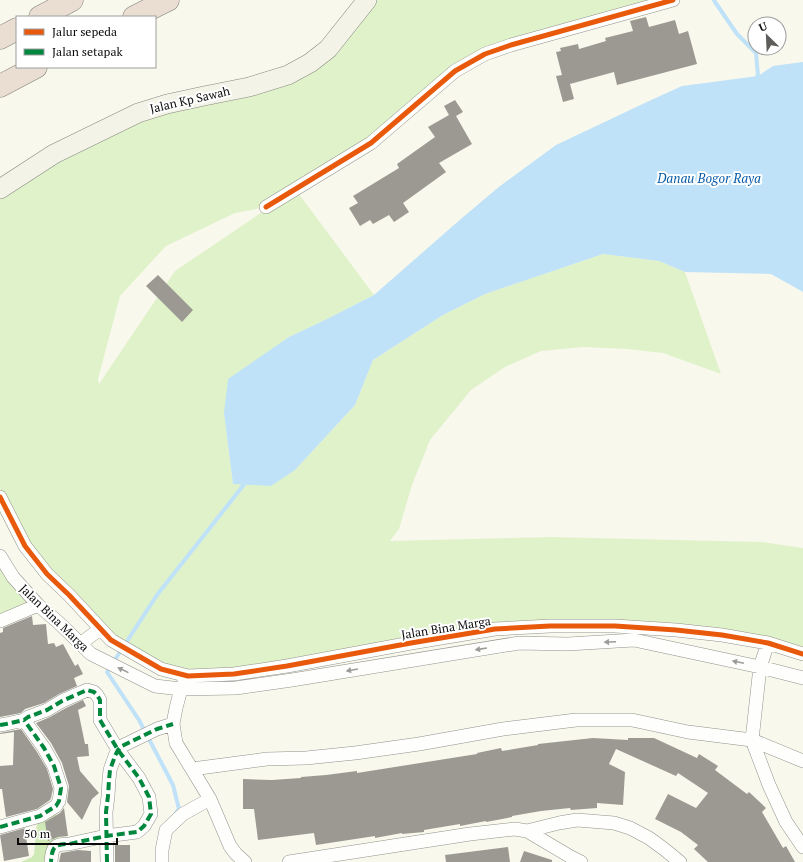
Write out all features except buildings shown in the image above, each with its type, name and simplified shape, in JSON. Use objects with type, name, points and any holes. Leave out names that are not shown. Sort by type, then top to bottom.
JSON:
[{"type":"highway","points":[[42,16],[72,0]]},
{"type":"highway","points":[[136,16],[168,0]]},
{"type":"highway","points":[[0,38],[16,30]]},
{"type":"highway","points":[[0,86],[34,68]]},
{"type":"street","name":"Jalan Kp Sawah","points":[[0,189],[54,154],[138,113],[167,104],[249,87],[288,75],[310,63],[328,49],[367,0]]},
{"type":"street","points":[[266,208],[371,143],[455,70],[485,54],[511,45],[673,0]]},
{"type":"street","name":"Jalan Bina Marga","points":[[0,497],[25,546],[47,574],[111,640],[161,669],[188,676],[237,674],[495,629],[550,626],[615,626],[722,635],[768,643],[803,654]]},
{"type":"street","name":"Jalan Bina Marga","points":[[0,556],[13,577],[38,605],[58,622],[90,654],[155,686],[181,690],[236,688],[520,643],[568,644],[634,640],[760,667],[803,678]]},
{"type":"street","points":[[0,621],[38,605]]},
{"type":"street","points":[[80,644],[100,628]]},
{"type":"street","points":[[768,643],[760,667],[752,740],[769,785],[786,822],[803,847]]},
{"type":"street","points":[[188,676],[181,690],[173,724],[176,743],[210,798],[230,846],[236,854],[246,862]]},
{"type":"street","points":[[0,725],[24,720],[87,690],[94,692],[100,700],[100,720],[120,748],[150,797],[151,814],[144,826],[138,832],[56,845],[52,850],[51,862]]},
{"type":"street","points":[[0,827],[40,816],[56,806],[59,801],[61,788],[54,766],[44,748],[24,720]]},
{"type":"street","points":[[192,769],[267,759],[306,758],[355,753],[419,744],[503,729],[576,720],[632,720],[688,732],[752,740],[803,761]]},
{"type":"street","points":[[107,862],[106,812],[108,780],[110,770],[120,748],[157,729],[173,724]]},
{"type":"street","points":[[162,862],[162,850],[166,830],[182,814],[210,798]]},
{"type":"street","points":[[528,831],[577,820],[614,823],[630,828],[649,838],[680,862]]},
{"type":"street","points":[[289,862],[470,834],[515,829],[528,831],[581,862]]},
{"type":"green space","points":[[367,0],[673,0],[485,54],[371,143],[296,190],[374,295],[289,337],[224,413],[233,484],[295,470],[355,405],[373,360],[443,315],[485,294],[603,254],[659,261],[685,272],[721,374],[663,353],[627,349],[584,347],[541,351],[505,367],[471,390],[430,440],[412,485],[399,529],[390,541],[550,537],[762,542],[803,548],[803,654],[768,643],[550,626],[188,676],[111,640],[47,574],[0,498],[0,189],[142,112],[288,75]],"holes":[[[280,200],[175,271],[99,384],[98,379],[120,296],[166,246],[235,213],[266,207]]]},
{"type":"green space","points":[[0,555],[38,605],[0,621]]},
{"type":"green space","points":[[55,814],[58,818],[60,836],[50,862],[21,862],[32,857],[34,854],[37,823]]},
{"type":"water","name":"Danau Bogor Raya","points":[[803,62],[803,292],[771,274],[685,272],[659,261],[603,254],[485,294],[443,315],[373,360],[355,405],[295,470],[271,486],[233,484],[224,413],[228,379],[289,337],[374,295],[500,186],[556,145],[682,86],[758,76],[773,66]]},
{"type":"waterway","points":[[714,0],[737,34],[756,53],[758,76],[755,79]]},
{"type":"waterway","points":[[176,813],[179,809],[173,785],[139,720],[107,672],[157,595],[246,482]]},
{"type":"marked path","points":[[0,725],[24,720],[87,690],[94,692],[100,700],[100,720],[118,750],[139,778],[149,797],[151,814],[144,826],[137,832],[106,836],[57,846],[53,850],[51,862]]},
{"type":"marked path","points":[[0,827],[40,816],[56,806],[59,801],[61,788],[54,766],[44,748],[24,720]]},
{"type":"marked path","points":[[107,862],[106,812],[110,770],[115,756],[122,746],[157,729],[173,724]]},
{"type":"cycle path","points":[[266,207],[371,143],[455,71],[485,54],[511,45],[673,0]]},
{"type":"cycle path","points":[[0,497],[25,546],[47,574],[111,640],[161,669],[188,676],[234,674],[287,666],[495,629],[550,626],[615,626],[722,635],[768,643],[803,654]]}]
